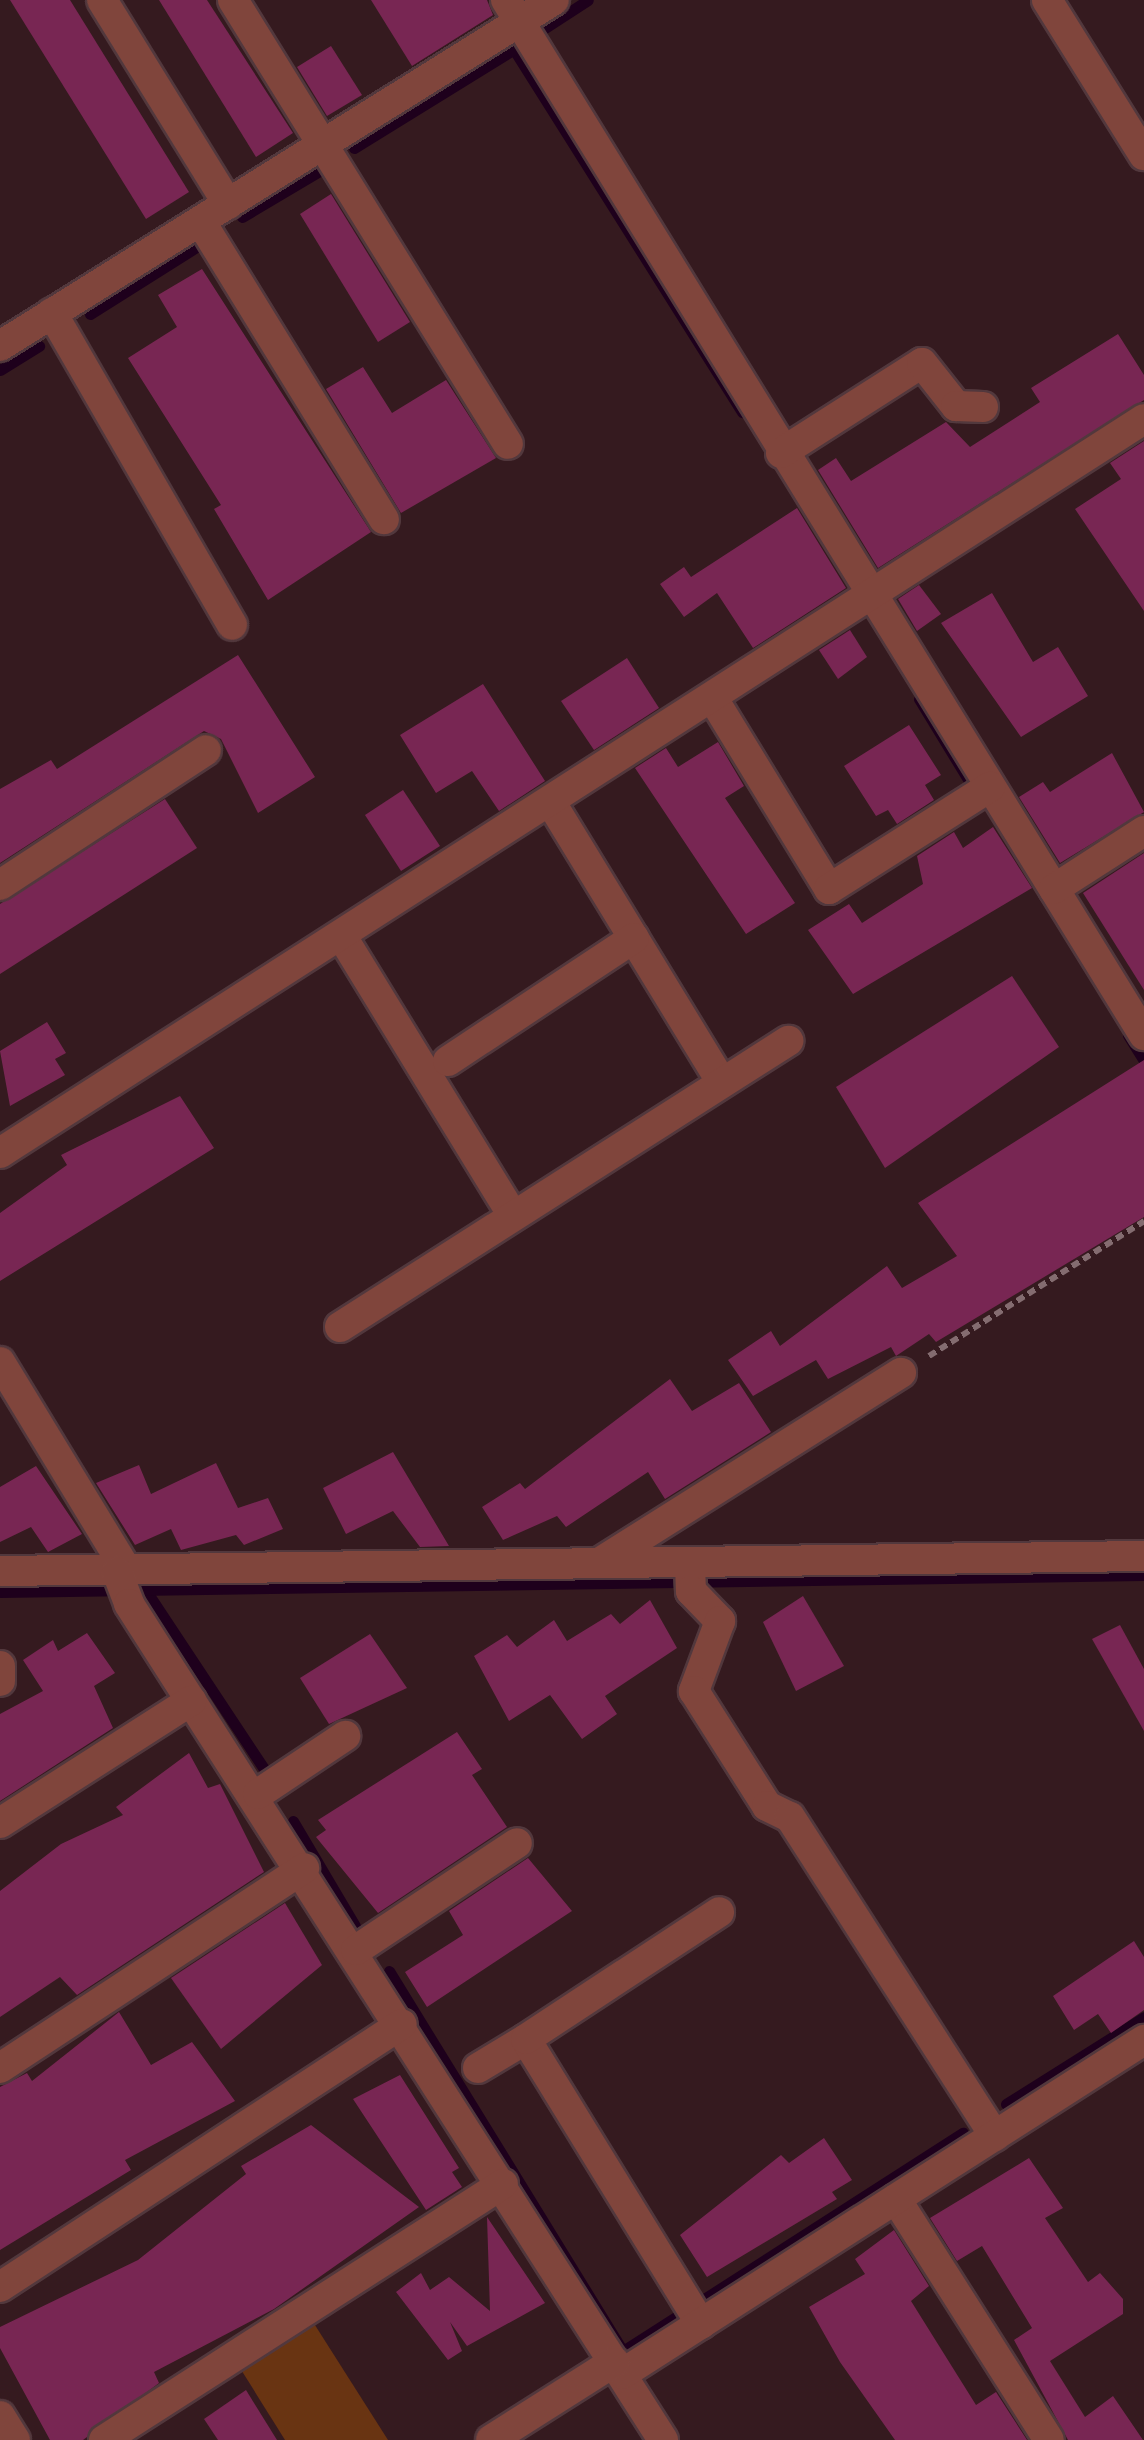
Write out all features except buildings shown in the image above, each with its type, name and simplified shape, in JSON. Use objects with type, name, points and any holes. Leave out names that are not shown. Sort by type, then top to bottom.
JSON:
[{"type":"street","points":[[102,0],[228,204]]},
{"type":"street","points":[[233,0],[508,444]]},
{"type":"street","points":[[0,346],[324,146],[513,11],[554,0]]},
{"type":"street","points":[[1047,0],[1144,155]]},
{"type":"street","points":[[513,11],[781,452],[1144,1035]]},
{"type":"street","points":[[201,222],[384,519]]},
{"type":"street","points":[[52,313],[232,625]]},
{"type":"street","points":[[781,452],[922,363],[956,406],[983,406]]},
{"type":"street","points":[[0,1153],[1144,419]]},
{"type":"street","points":[[712,698],[830,889],[990,788]]},
{"type":"street","points":[[0,885],[206,750]]},
{"type":"street","points":[[550,801],[721,1080]]},
{"type":"street","points":[[1054,889],[1144,830]]},
{"type":"street","points":[[341,935],[513,1216]]},
{"type":"street","points":[[448,1060],[634,938]]},
{"type":"street","points":[[340,1327],[721,1080],[788,1041]]},
{"type":"street","points":[[0,1362],[190,1702],[258,1794],[663,2440]]},
{"type":"street","points":[[598,1564],[902,1374]]},
{"type":"street","points":[[0,1571],[123,1583],[598,1564],[690,1576],[1144,1556]]},
{"type":"street","points":[[690,1576],[720,1620],[694,1691],[767,1806],[790,1818],[995,2136]]},
{"type":"street","points":[[0,1666],[0,1680]]},
{"type":"street","points":[[0,1822],[190,1702]]},
{"type":"street","points":[[258,1794],[346,1736]]},
{"type":"street","points":[[356,1950],[516,1842]]},
{"type":"street","points":[[0,2068],[304,1868]]},
{"type":"street","points":[[478,2068],[719,1912]]},
{"type":"street","points":[[0,2287],[402,2024]]},
{"type":"street","points":[[526,2039],[700,2324]]},
{"type":"street","points":[[491,2440],[700,2324],[1144,2040]]},
{"type":"street","points":[[104,2440],[503,2184]]},
{"type":"street","points":[[896,2199],[1049,2440]]},
{"type":"street","points":[[0,2416],[14,2440]]},
{"type":"path","points":[[902,1374],[1144,1221]]},
{"type":"shaded area","points":[[313,2322],[388,2440],[285,2440],[240,2368]]},
{"type":"waterway","points":[[545,28],[588,0]]},
{"type":"waterway","points":[[511,45],[742,412]]},
{"type":"waterway","points":[[354,148],[516,48]]},
{"type":"waterway","points":[[242,217],[323,169]]},
{"type":"waterway","points":[[90,314],[195,248]]},
{"type":"waterway","points":[[0,370],[39,346]]},
{"type":"waterway","points":[[919,699],[969,781]]},
{"type":"waterway","points":[[1128,1035],[1144,1061]]},
{"type":"waterway","points":[[0,1592],[1144,1575]]},
{"type":"waterway","points":[[145,1589],[266,1772]]},
{"type":"waterway","points":[[293,1821],[355,1926]]},
{"type":"waterway","points":[[389,1971],[623,2351],[963,2133]]},
{"type":"waterway","points":[[1006,2104],[1144,2017]]}]
